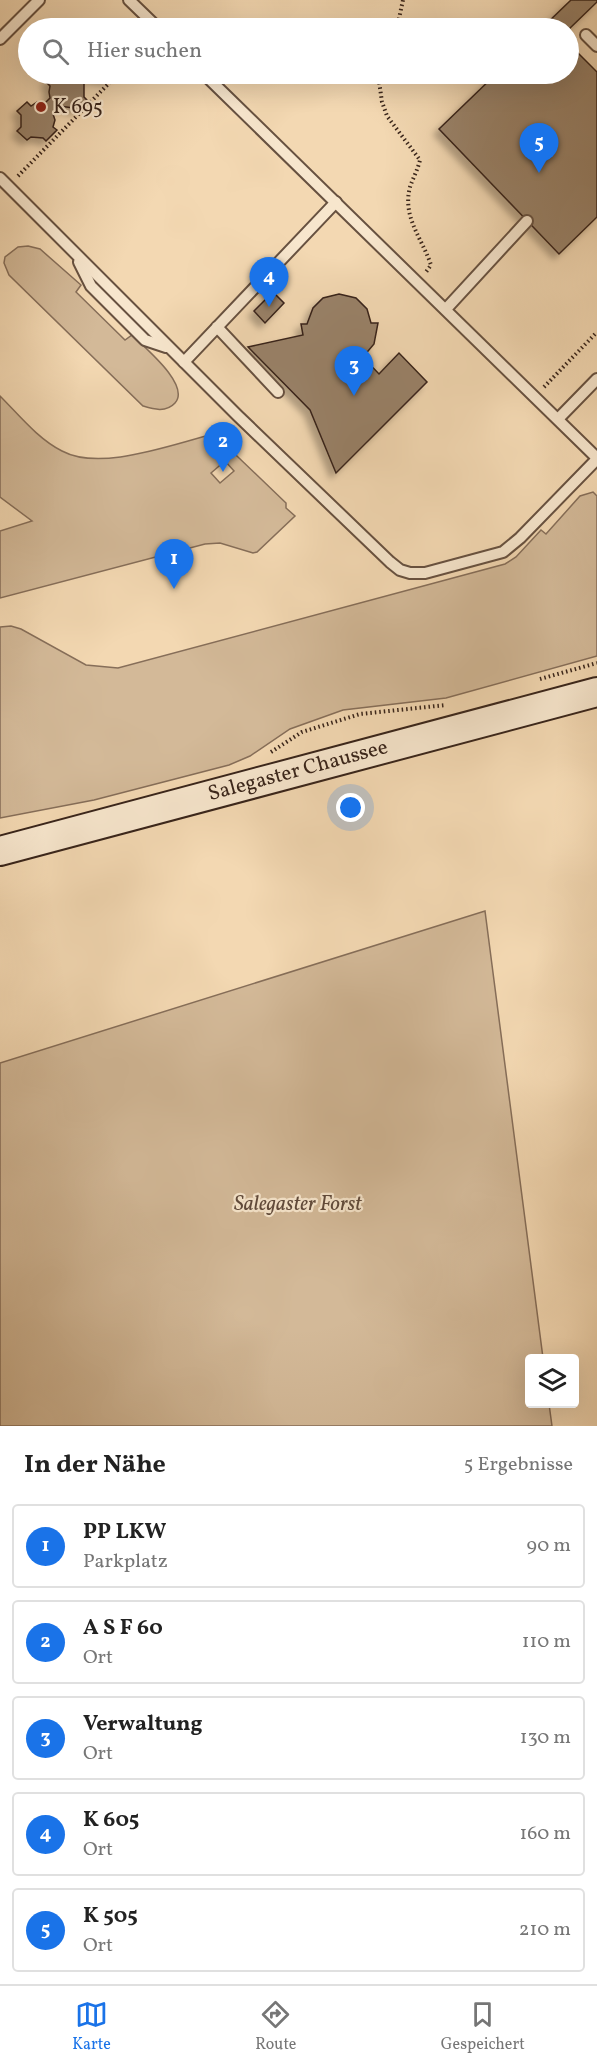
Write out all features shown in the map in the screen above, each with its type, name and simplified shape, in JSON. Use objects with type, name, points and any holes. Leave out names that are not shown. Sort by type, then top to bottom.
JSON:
[{"type":"main road","name":"Salegaster Chaussee","points":[[0,851],[597,692]]},
{"type":"lane","points":[[21,18],[39,0]]},
{"type":"lane","points":[[129,0],[148,18]]},
{"type":"lane","points":[[0,39],[18,21]]},
{"type":"lane","points":[[586,35],[597,46]]},
{"type":"lane","points":[[0,178],[184,362],[400,570],[425,573],[503,552],[528,530],[597,459],[214,84]]},
{"type":"lane","points":[[184,362],[336,202]]},
{"type":"lane","points":[[446,309],[527,221]]},
{"type":"lane","points":[[75,253],[91,286],[145,340],[171,348]]},
{"type":"lane","points":[[217,327],[278,392]]},
{"type":"lane","points":[[558,419],[597,379]]},
{"type":"path","points":[[399,18],[403,0]]},
{"type":"path","points":[[8,187],[108,84]]},
{"type":"path","points":[[379,84],[387,116],[420,160],[410,188],[408,211],[411,224],[424,246],[431,265],[419,283]]},
{"type":"path","points":[[535,396],[597,332]]},
{"type":"green space","points":[[28,246],[40,249],[81,285],[76,292],[125,340],[132,335],[155,357],[177,386],[178,395],[175,403],[164,409],[143,406],[9,275],[4,263],[5,257],[18,247]]},
{"type":"green space","points":[[0,396],[45,440],[62,451],[78,457],[96,459],[137,454],[214,434],[286,503],[286,508],[295,516],[257,552],[253,553],[220,543],[205,544],[0,598],[0,531],[32,521],[0,497]],"holes":[[[225,461],[234,471],[220,483],[211,473]]]},
{"type":"green space","points":[[593,492],[597,496],[597,656],[446,698],[343,710],[290,729],[250,756],[229,765],[94,800],[0,818],[0,627],[11,626],[21,629],[86,665],[118,668],[505,564],[516,557],[541,530],[546,534],[580,496]]},
{"type":"green space","name":"Salegaster Forst","points":[[485,911],[542,1354],[525,1354],[525,1408],[550,1408],[552,1426],[0,1426],[0,1063]]},
{"type":"building","points":[[571,0],[597,0],[579,19],[552,18]]},
{"type":"building","points":[[579,54],[597,72],[597,217],[559,254],[439,129],[486,84],[579,84]]},
{"type":"building","name":"K 695","points":[[48,84],[84,84],[84,97],[87,100],[76,111],[73,108],[60,106],[53,114],[55,120],[53,127],[57,130],[46,141],[43,138],[31,137],[27,140],[17,131],[21,127],[21,115],[17,111],[27,102],[31,106],[37,102],[44,104],[50,98]]},
{"type":"building","points":[[273,292],[284,303],[265,323],[254,311]]},
{"type":"building","points":[[339,294],[356,298],[367,309],[371,323],[378,323],[374,344],[363,357],[379,374],[399,353],[427,382],[336,473],[310,410],[248,347],[303,335],[301,324],[307,324],[313,308],[323,298]]},
{"type":"place","name":"K 695","points":[[41,107]]},
{"type":"place","name":"K 505","points":[[539,173]]},
{"type":"place","name":"K 605","points":[[269,307]]},
{"type":"place","name":"Verwaltung","points":[[354,396]]},
{"type":"place","name":"A S F 60","points":[[223,472]]},
{"type":"place","name":"PP LKW","points":[[174,589]]}]
